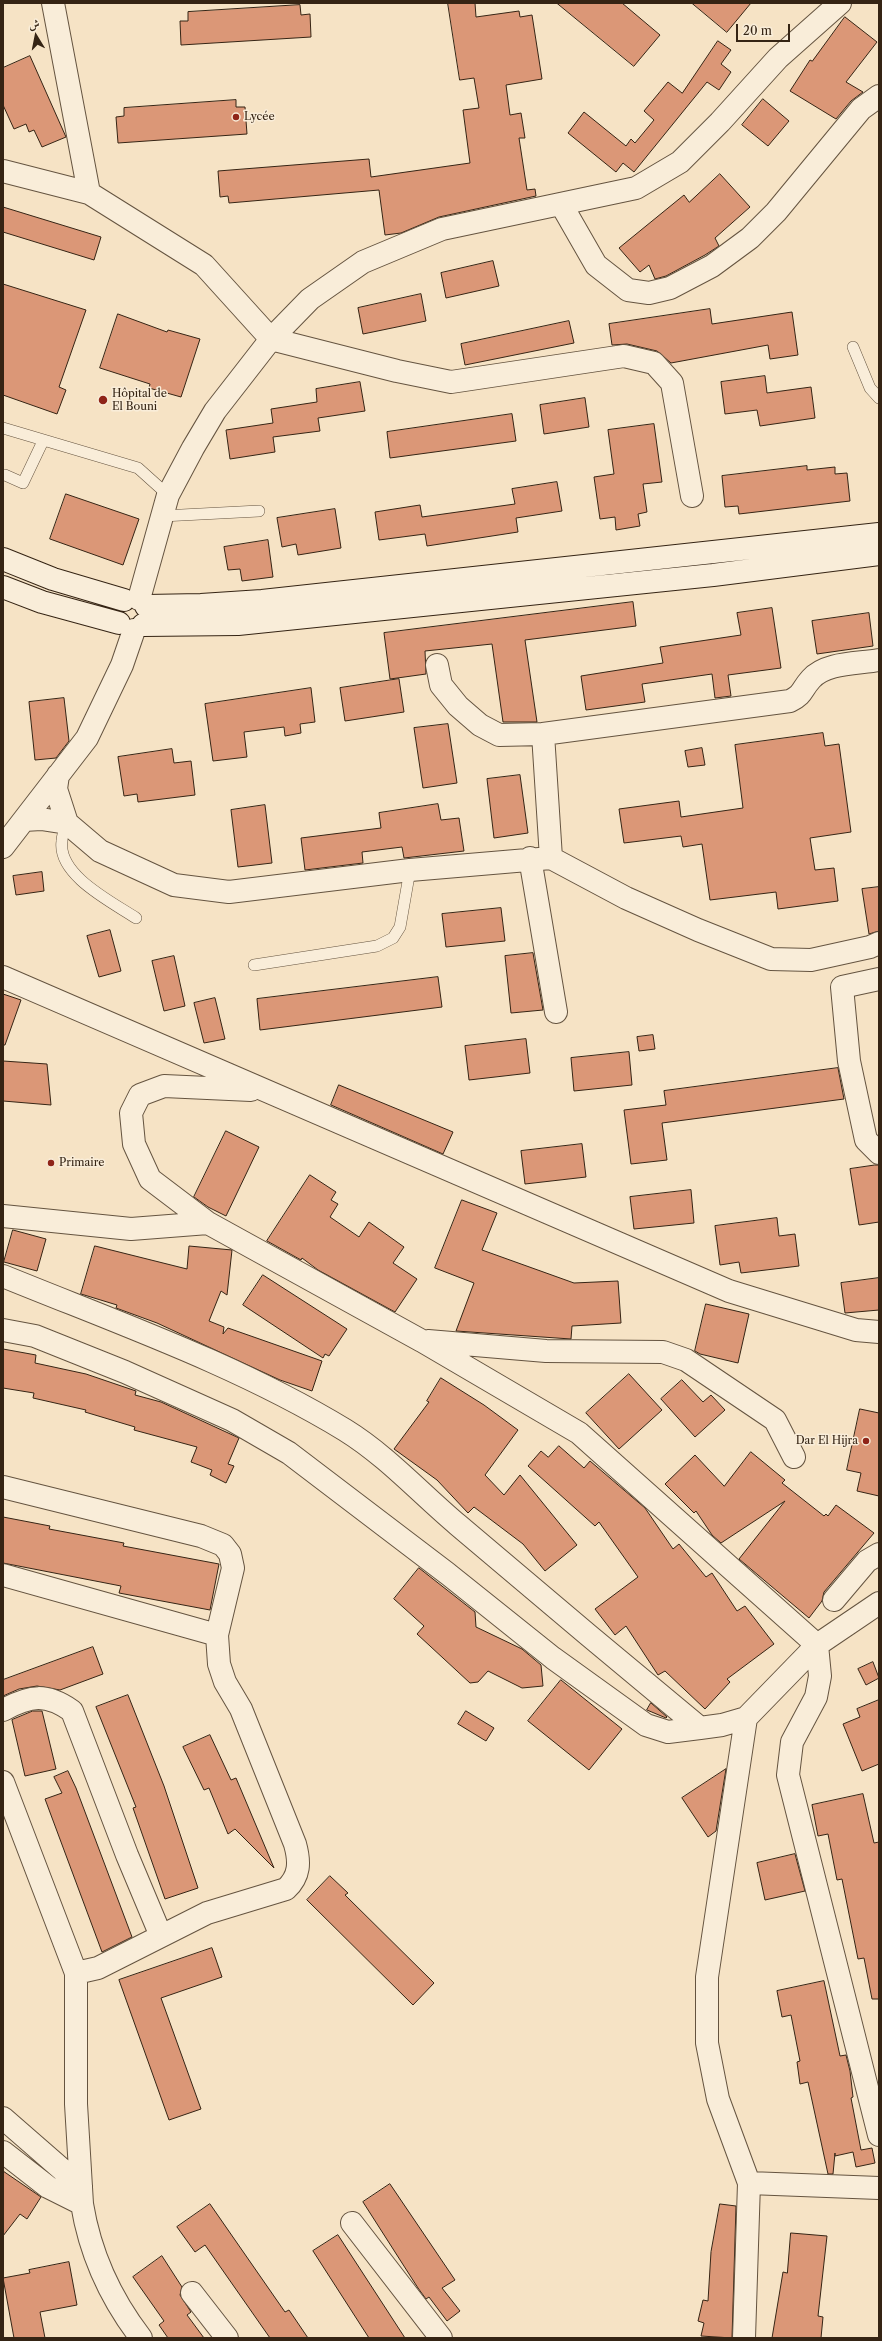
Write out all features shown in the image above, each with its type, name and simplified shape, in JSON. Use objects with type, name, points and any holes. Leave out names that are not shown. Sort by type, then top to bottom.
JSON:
[{"type":"street","points":[[53,3],[89,193]]},
{"type":"street","points":[[3,847],[87,738],[122,665],[134,614],[168,494],[215,411],[271,339],[310,299],[363,262],[442,230],[636,188],[680,162],[720,122],[778,58],[840,3]]},
{"type":"street","points":[[561,204],[596,265],[628,290],[648,293],[670,288],[712,266],[750,238],[776,212],[861,109],[879,96]]},
{"type":"street","points":[[6,166],[89,193],[204,265],[271,339],[397,371],[451,382],[624,356],[654,363],[672,383],[692,496]]},
{"type":"street","points":[[3,559],[54,579],[134,614],[201,605],[262,601],[879,534]]},
{"type":"street","points":[[3,587],[42,602],[134,614],[238,624],[713,575],[879,554]]},
{"type":"street","points":[[437,665],[441,685],[458,706],[480,725],[499,735],[543,734],[790,701],[800,696],[810,679],[824,669],[879,660]]},
{"type":"street","points":[[543,734],[540,858],[556,1012]]},
{"type":"street","points":[[58,776],[56,790],[67,822],[100,851],[141,871],[182,886],[229,892],[410,870],[540,858],[698,930],[771,959],[811,960],[870,947],[879,943]]},
{"type":"street","points":[[24,820],[41,819],[67,822]]},
{"type":"street","points":[[3,977],[729,1291],[856,1330],[879,1332]]},
{"type":"street","points":[[879,979],[842,987],[849,1061],[866,1140],[879,1153]]},
{"type":"street","points":[[266,1090],[164,1086],[140,1095],[131,1113],[134,1144],[150,1179],[208,1223],[422,1341],[579,1433],[640,1490],[816,1645],[820,1676],[816,1697],[792,1742],[788,1775],[879,2135]]},
{"type":"street","points":[[3,1216],[131,1229],[208,1223]]},
{"type":"street","points":[[3,1276],[131,1328],[253,1381],[346,1431],[391,1464],[453,1521],[700,1728]]},
{"type":"street","points":[[3,1330],[35,1336],[125,1372],[232,1420],[289,1452],[448,1574],[553,1658],[646,1725],[668,1732],[722,1725],[746,1718],[816,1645],[879,1603]]},
{"type":"street","points":[[422,1341],[546,1351],[663,1352],[686,1360],[775,1420],[794,1457]]},
{"type":"street","points":[[3,1487],[201,1536],[223,1545],[230,1554],[233,1568],[217,1635],[219,1664],[225,1682],[241,1709],[295,1844],[299,1859],[298,1872],[294,1882],[286,1889],[208,1913],[98,1968],[76,1973]]},
{"type":"street","points":[[834,1600],[867,1561],[879,1554]]},
{"type":"street","points":[[3,1575],[217,1635]]},
{"type":"street","points":[[3,1710],[40,1697],[56,1700],[72,1711],[127,1855],[161,1936]]},
{"type":"street","points":[[744,2338],[749,2183],[718,2099],[707,2043],[707,1977],[746,1718]]},
{"type":"street","points":[[3,1782],[76,1973],[76,2104],[82,2195],[89,2239],[99,2266],[125,2317],[141,2338]]},
{"type":"street","points":[[3,2118],[82,2195]]},
{"type":"street","points":[[3,2152],[48,2187],[82,2195]]},
{"type":"street","points":[[749,2183],[879,2188]]},
{"type":"street","points":[[352,2223],[441,2338]]},
{"type":"street","points":[[192,2293],[227,2338]]},
{"type":"lane","points":[[853,347],[870,388],[879,398]]},
{"type":"lane","points":[[3,428],[138,468],[168,494]]},
{"type":"lane","points":[[5,475],[23,482],[43,441]]},
{"type":"lane","points":[[162,516],[259,511]]},
{"type":"lane","points":[[67,822],[61,841],[64,858],[81,881],[136,918]]},
{"type":"lane","points":[[254,965],[377,946],[393,938],[400,927],[410,870]]},
{"type":"building","points":[[448,3],[475,3],[476,17],[519,11],[520,17],[532,15],[542,79],[506,85],[510,115],[521,113],[525,138],[519,138],[527,190],[535,189],[536,196],[439,217],[401,233],[385,235],[379,190],[229,203],[228,196],[220,197],[218,171],[369,159],[371,177],[470,163],[463,110],[479,108],[474,78],[460,80]]},
{"type":"building","points":[[557,3],[622,3],[660,35],[634,66]]},
{"type":"building","points":[[692,3],[751,3],[727,32]]},
{"type":"building","points":[[300,5],[301,15],[310,14],[311,37],[181,45],[180,21],[188,21],[188,12]]},
{"type":"building","points":[[845,17],[877,42],[846,82],[863,92],[851,101],[836,119],[790,91],[810,60],[812,61]]},
{"type":"building","points":[[718,41],[731,50],[721,64],[731,72],[719,90],[707,82],[634,172],[623,163],[616,172],[568,133],[584,112],[626,146],[631,139],[635,143],[654,120],[644,111],[668,82],[682,93]]},
{"type":"building","points":[[30,56],[66,137],[42,147],[34,130],[29,132],[26,124],[14,129],[3,105],[3,68]]},
{"type":"building","points":[[763,99],[789,121],[768,146],[742,125]]},
{"type":"building","points":[[236,100],[236,107],[245,107],[247,134],[118,143],[116,117],[124,116],[124,108]]},
{"type":"building","points":[[720,174],[750,207],[715,238],[719,246],[666,276],[655,279],[649,265],[640,272],[619,248],[684,195],[689,202]]},
{"type":"building","points":[[3,207],[101,237],[94,260],[3,232]]},
{"type":"building","points":[[493,261],[499,286],[446,298],[441,273]]},
{"type":"building","points":[[3,284],[86,310],[59,387],[66,390],[57,414],[3,395]]},
{"type":"building","points":[[421,294],[426,321],[363,334],[358,308]]},
{"type":"building","points":[[710,309],[712,324],[792,312],[798,355],[770,359],[768,345],[671,363],[657,351],[627,344],[612,345],[609,324]]},
{"type":"building","points":[[118,314],[167,332],[168,330],[200,339],[181,397],[149,388],[150,384],[100,368]]},
{"type":"building","points":[[569,321],[574,343],[465,365],[461,344]]},
{"type":"building","points":[[765,376],[767,393],[811,387],[815,418],[760,426],[757,410],[725,414],[721,382]]},
{"type":"building","points":[[360,382],[365,411],[318,418],[320,431],[273,437],[275,452],[230,459],[226,430],[273,423],[271,409],[317,402],[316,389]]},
{"type":"building","points":[[585,398],[589,427],[544,434],[540,405]]},
{"type":"building","points":[[512,414],[516,441],[390,458],[387,432]]},
{"type":"building","points":[[654,424],[662,482],[643,484],[647,512],[638,514],[640,526],[616,530],[615,517],[600,519],[594,477],[614,474],[608,430]]},
{"type":"building","points":[[807,466],[807,470],[835,467],[835,474],[847,473],[850,501],[739,514],[738,506],[725,507],[722,476]]},
{"type":"building","points":[[557,482],[562,511],[516,518],[518,532],[427,546],[425,534],[379,540],[375,512],[420,505],[422,517],[515,504],[512,489]]},
{"type":"building","points":[[66,494],[139,519],[123,565],[50,539]]},
{"type":"building","points":[[335,509],[341,548],[298,555],[296,544],[282,547],[277,518]]},
{"type":"building","points":[[268,540],[273,577],[242,581],[240,569],[228,570],[224,547]]},
{"type":"building","points":[[633,602],[636,626],[525,640],[537,722],[503,722],[492,644],[425,651],[426,674],[390,679],[384,633]]},
{"type":"building","points":[[772,608],[781,668],[728,675],[731,696],[715,698],[712,674],[642,684],[645,702],[586,710],[581,676],[663,663],[660,647],[741,635],[737,613]]},
{"type":"building","points":[[869,613],[873,646],[817,654],[812,621]]},
{"type":"building","points":[[399,679],[404,712],[345,721],[340,688]]},
{"type":"building","points":[[311,688],[315,722],[300,724],[301,733],[285,736],[284,727],[244,732],[247,757],[213,761],[205,704]]},
{"type":"building","points":[[64,698],[69,741],[56,758],[35,760],[29,702]]},
{"type":"building","points":[[448,724],[457,783],[423,788],[414,728]]},
{"type":"building","points":[[823,733],[825,746],[839,744],[851,832],[810,838],[815,870],[834,868],[838,901],[778,909],[776,892],[710,900],[702,844],[683,847],[681,836],[624,843],[619,809],[679,801],[681,817],[743,808],[735,745]]},
{"type":"building","points":[[702,748],[705,765],[688,767],[685,751]]},
{"type":"building","points":[[172,749],[174,763],[191,761],[195,795],[138,802],[137,794],[124,796],[118,757]]},
{"type":"building","points":[[520,775],[528,833],[494,838],[487,779]]},
{"type":"building","points":[[438,804],[441,820],[459,818],[464,851],[404,858],[402,847],[362,852],[363,863],[305,870],[301,838],[381,828],[379,813]]},
{"type":"building","points":[[265,805],[272,863],[238,867],[231,810]]},
{"type":"building","points":[[42,872],[44,891],[16,895],[13,876]]},
{"type":"building","points":[[879,887],[879,931],[869,934],[862,889]]},
{"type":"building","points":[[501,908],[505,941],[446,947],[442,914]]},
{"type":"building","points":[[110,930],[121,971],[99,977],[87,936]]},
{"type":"building","points":[[533,953],[543,1010],[511,1013],[505,956]]},
{"type":"building","points":[[174,956],[185,1006],[164,1011],[152,961]]},
{"type":"building","points":[[438,977],[442,1007],[260,1030],[257,999]]},
{"type":"building","points":[[3,994],[21,1000],[5,1045],[3,1045]]},
{"type":"building","points":[[215,998],[225,1039],[204,1043],[194,1003]]},
{"type":"building","points":[[653,1035],[655,1049],[639,1051],[637,1037]]},
{"type":"building","points":[[526,1039],[530,1073],[469,1080],[465,1046]]},
{"type":"building","points":[[629,1052],[632,1085],[574,1091],[571,1058]]},
{"type":"building","points":[[3,1061],[47,1064],[51,1105],[3,1101]]},
{"type":"building","points":[[838,1068],[844,1099],[662,1123],[667,1160],[631,1164],[624,1110],[666,1105],[664,1091]]},
{"type":"building","points":[[339,1085],[453,1132],[443,1154],[331,1105]]},
{"type":"building","points":[[226,1131],[259,1147],[226,1216],[208,1207],[194,1197]]},
{"type":"building","points":[[582,1144],[586,1177],[525,1184],[521,1151]]},
{"type":"building","points":[[879,1165],[879,1222],[859,1225],[850,1169]]},
{"type":"building","points":[[310,1175],[336,1192],[331,1200],[338,1204],[330,1217],[359,1237],[369,1222],[404,1247],[393,1263],[417,1279],[395,1312],[318,1270],[302,1258],[301,1260],[267,1241]]},
{"type":"building","points":[[691,1190],[694,1223],[634,1229],[630,1197]]},
{"type":"building","points":[[462,1200],[497,1213],[482,1250],[574,1283],[618,1281],[621,1323],[572,1326],[571,1339],[456,1331],[474,1283],[435,1268]]},
{"type":"building","points":[[777,1218],[779,1236],[795,1234],[799,1266],[741,1273],[739,1262],[720,1265],[715,1226]]},
{"type":"building","points":[[13,1230],[46,1239],[37,1271],[4,1262]]},
{"type":"building","points":[[95,1246],[187,1269],[189,1246],[232,1250],[227,1295],[221,1291],[209,1321],[224,1327],[223,1334],[228,1328],[322,1361],[312,1391],[280,1380],[157,1323],[116,1308],[117,1305],[81,1294]]},
{"type":"building","points":[[263,1275],[347,1329],[329,1356],[325,1354],[323,1358],[243,1305]]},
{"type":"building","points":[[879,1278],[879,1310],[845,1313],[841,1283]]},
{"type":"building","points":[[706,1304],[749,1314],[738,1363],[700,1354],[695,1351]]},
{"type":"building","points":[[3,1349],[36,1355],[35,1363],[86,1374],[136,1391],[135,1395],[161,1402],[239,1438],[228,1464],[234,1466],[226,1483],[210,1475],[212,1470],[191,1462],[197,1447],[134,1430],[135,1427],[85,1412],[86,1410],[33,1398],[34,1393],[3,1388]]},
{"type":"building","points":[[629,1374],[662,1410],[619,1449],[586,1413]]},
{"type":"building","points":[[441,1378],[484,1405],[518,1430],[485,1475],[504,1495],[520,1475],[577,1545],[545,1571],[523,1544],[474,1507],[468,1513],[437,1480],[394,1449],[429,1402],[427,1401]]},
{"type":"building","points":[[682,1380],[703,1402],[711,1395],[725,1410],[695,1437],[661,1399]]},
{"type":"building","name":"Dar El Hijra","points":[[860,1409],[879,1413],[879,1496],[857,1491],[861,1473],[847,1470]]},
{"type":"building","points":[[559,1446],[584,1468],[590,1461],[645,1508],[673,1549],[679,1544],[706,1577],[712,1573],[737,1611],[745,1606],[774,1644],[727,1679],[730,1682],[705,1709],[665,1671],[658,1675],[626,1626],[615,1635],[595,1609],[638,1577],[599,1522],[595,1526],[528,1466],[541,1451],[548,1457]]},
{"type":"building","points":[[751,1452],[785,1480],[782,1483],[824,1516],[826,1514],[828,1516],[836,1505],[874,1533],[824,1592],[822,1601],[809,1618],[739,1559],[785,1501],[721,1543],[712,1535],[696,1511],[694,1513],[665,1484],[695,1455],[724,1486]]},
{"type":"building","points":[[3,1517],[50,1526],[49,1529],[124,1543],[123,1546],[219,1564],[210,1610],[119,1593],[121,1586],[3,1563]]},
{"type":"building","points":[[419,1568],[475,1612],[476,1627],[522,1649],[541,1665],[543,1686],[522,1688],[488,1671],[478,1682],[470,1683],[417,1634],[424,1626],[394,1599]]},
{"type":"building","points":[[93,1647],[103,1674],[60,1690],[37,1686],[19,1689],[3,1696],[3,1680]]},
{"type":"building","points":[[873,1662],[879,1678],[866,1685],[858,1669]]},
{"type":"building","points":[[561,1680],[622,1729],[589,1770],[528,1721]]},
{"type":"building","points":[[128,1695],[164,1786],[198,1888],[165,1899],[133,1808],[136,1807],[96,1707]]},
{"type":"building","points":[[879,1700],[879,1764],[862,1771],[843,1724],[860,1717],[857,1709]]},
{"type":"building","points":[[651,1703],[667,1717],[666,1718],[647,1710]]},
{"type":"building","points":[[33,1711],[42,1711],[56,1769],[25,1776],[12,1720]]},
{"type":"building","points":[[466,1711],[494,1728],[486,1741],[458,1724]]},
{"type":"building","points":[[210,1735],[231,1780],[236,1778],[274,1868],[235,1829],[228,1834],[209,1788],[204,1790],[183,1747]]},
{"type":"building","points":[[726,1769],[716,1831],[708,1837],[682,1798]]},
{"type":"building","points":[[68,1771],[76,1788],[132,1937],[102,1952],[45,1799],[62,1793],[54,1777]]},
{"type":"building","points":[[863,1794],[874,1843],[879,1842],[879,1999],[872,1999],[864,1958],[858,1959],[842,1879],[837,1880],[828,1834],[818,1836],[812,1805]]},
{"type":"building","points":[[795,1854],[805,1891],[765,1900],[757,1863]]},
{"type":"building","points":[[330,1876],[348,1893],[345,1895],[434,1983],[413,2005],[307,1900]]},
{"type":"building","points":[[212,1948],[222,1977],[161,1998],[201,2109],[169,2120],[119,1980]]},
{"type":"building","points":[[824,1981],[840,2056],[846,2055],[850,2071],[853,2097],[851,2098],[861,2150],[872,2148],[875,2163],[856,2167],[853,2152],[835,2156],[835,2153],[833,2174],[828,2174],[808,2082],[800,2084],[797,2062],[800,2061],[791,2015],[782,2017],[777,1991]]},
{"type":"building","points":[[3,2171],[41,2197],[27,2219],[20,2214],[3,2236]]},
{"type":"building","points":[[390,2184],[455,2280],[442,2288],[460,2311],[447,2321],[429,2297],[426,2299],[418,2288],[363,2202]]},
{"type":"building","points":[[210,2204],[285,2312],[289,2310],[308,2338],[270,2338],[205,2245],[195,2252],[177,2227]]},
{"type":"building","points":[[720,2204],[736,2206],[732,2338],[701,2336],[704,2323],[698,2321],[703,2300],[708,2301],[711,2252]]},
{"type":"building","points":[[791,2233],[827,2236],[818,2316],[823,2317],[821,2338],[772,2338],[783,2272],[787,2273]]},
{"type":"building","points":[[338,2235],[405,2338],[369,2338],[313,2251]]},
{"type":"building","points":[[162,2256],[182,2287],[180,2295],[191,2312],[187,2315],[204,2338],[168,2338],[159,2325],[164,2321],[133,2277]]},
{"type":"building","points":[[69,2262],[77,2305],[40,2312],[45,2338],[14,2338],[3,2278],[30,2273],[29,2270]]},
{"type":"place","name":"Lycée","points":[[236,117]]},
{"type":"place","name":"Hôpital de El Bouni","points":[[103,400]]},
{"type":"place","name":"Primaire","points":[[51,1163]]},
{"type":"place","name":"Dar El Hijra","points":[[866,1441]]}]
